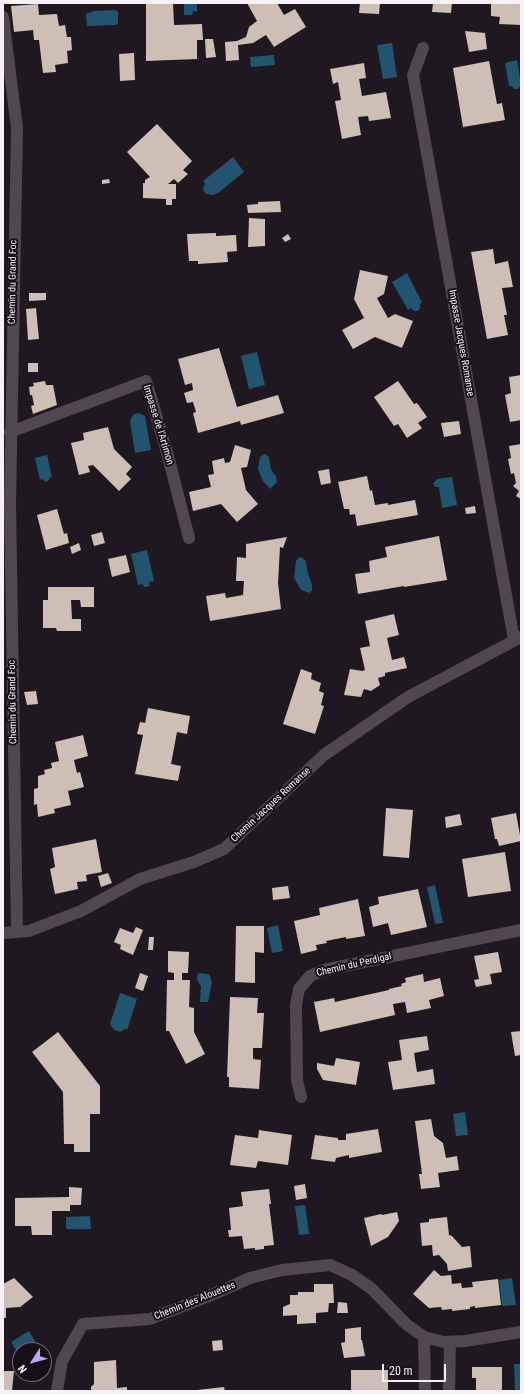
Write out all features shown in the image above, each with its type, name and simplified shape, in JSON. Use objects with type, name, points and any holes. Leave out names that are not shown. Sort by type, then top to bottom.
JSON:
[{"type":"street","name":"Chemin du Grand Foc","points":[[3,17],[17,128],[10,432],[17,931]]},
{"type":"street","name":"Impasse Jacques Romanse","points":[[423,48],[413,75],[518,639]]},
{"type":"street","name":"Impasse de l'Artimon","points":[[10,432],[146,381],[189,538]]},
{"type":"street","name":"Chemin Jacques Romanse","points":[[3,933],[29,931],[81,911],[140,879],[194,862],[224,849],[324,755],[408,697],[518,639]]},
{"type":"street","name":"Chemin du Perdigal","points":[[301,1097],[297,1080],[296,1005],[299,989],[310,976],[324,970],[521,930]]},
{"type":"street","name":"Chemin des Alouettes","points":[[57,1391],[62,1361],[83,1324],[150,1319],[210,1296],[250,1278],[282,1270],[330,1265],[352,1275],[372,1289],[406,1324],[424,1337]]},
{"type":"street","points":[[425,1391],[424,1337],[450,1342],[521,1332]]},
{"type":"street","points":[[449,1391],[450,1342]]},
{"type":"water","points":[[184,3],[197,3],[197,12],[193,11],[192,15],[184,15]]},
{"type":"water","points":[[115,10],[118,12],[118,23],[116,25],[87,26],[86,14],[94,11]]},
{"type":"water","points":[[392,43],[397,77],[383,79],[377,45]]},
{"type":"water","points":[[274,55],[275,65],[251,67],[250,57]]},
{"type":"water","points":[[517,60],[521,84],[518,89],[515,89],[509,86],[505,63]]},
{"type":"water","points":[[233,157],[244,172],[218,193],[213,195],[206,194],[203,190],[205,183],[203,181]]},
{"type":"water","points":[[407,273],[422,302],[418,311],[414,311],[411,308],[408,310],[392,282]]},
{"type":"water","points":[[257,352],[265,385],[249,389],[241,356]]},
{"type":"water","points":[[137,413],[145,416],[151,450],[135,453],[130,421],[133,415]]},
{"type":"water","points":[[265,454],[269,457],[271,469],[277,482],[270,489],[263,481],[258,469],[260,457]]},
{"type":"water","points":[[47,455],[52,477],[46,482],[42,479],[40,480],[35,458]]},
{"type":"water","points":[[452,477],[457,505],[442,508],[439,487],[435,487],[433,484],[437,479]]},
{"type":"water","points":[[147,550],[154,581],[149,582],[150,586],[144,587],[143,584],[138,585],[131,554]]},
{"type":"water","points":[[301,557],[306,561],[307,570],[312,585],[312,590],[310,593],[301,590],[294,578],[296,561]]},
{"type":"water","points":[[435,885],[443,923],[435,924],[427,887]]},
{"type":"water","points":[[278,925],[283,951],[272,953],[267,928]]},
{"type":"water","points":[[198,973],[209,974],[212,982],[208,1002],[200,1002],[201,986],[197,980]]},
{"type":"water","points":[[120,993],[137,999],[127,1030],[125,1029],[120,1032],[114,1030],[110,1024]]},
{"type":"water","points":[[465,1112],[468,1135],[456,1136],[453,1114]]},
{"type":"water","points":[[305,1205],[309,1234],[299,1235],[295,1206]]},
{"type":"water","points":[[90,1216],[91,1229],[66,1229],[66,1217]]},
{"type":"water","points":[[512,1278],[516,1305],[502,1306],[499,1280]]},
{"type":"water","points":[[29,1331],[35,1342],[12,1342],[12,1344],[11,1342]]},
{"type":"water","points":[[514,1364],[521,1364],[521,1391],[515,1390]]},
{"type":"building","points":[[146,3],[173,3],[174,25],[202,24],[203,40],[197,40],[197,59],[146,61]]},
{"type":"building","points":[[247,3],[277,3],[284,15],[295,9],[306,27],[274,47],[266,35],[253,43],[238,45],[239,60],[226,61],[225,42],[237,41],[246,37],[249,27],[257,21]]},
{"type":"building","points":[[360,3],[380,3],[379,14],[359,13]]},
{"type":"building","points":[[433,3],[452,3],[451,13],[432,12]]},
{"type":"building","points":[[491,3],[521,3],[521,25],[499,24],[500,17],[491,16]]},
{"type":"building","points":[[38,4],[39,15],[57,14],[59,26],[65,25],[67,37],[71,37],[72,50],[67,51],[68,63],[55,65],[56,72],[43,73],[39,40],[34,40],[33,30],[14,32],[11,6]]},
{"type":"building","points":[[465,31],[485,33],[487,49],[469,52]]},
{"type":"building","points":[[205,39],[213,39],[216,57],[206,58]]},
{"type":"building","points":[[134,53],[135,80],[120,81],[119,54]]},
{"type":"building","points":[[489,61],[497,104],[502,103],[505,120],[463,127],[453,68]]},
{"type":"building","points":[[364,63],[366,78],[359,79],[362,96],[386,92],[391,118],[369,121],[368,116],[358,117],[361,135],[342,139],[335,101],[341,100],[338,82],[333,84],[330,69]]},
{"type":"building","points":[[157,124],[192,161],[183,170],[188,174],[178,183],[174,179],[168,184],[176,184],[176,199],[172,199],[172,205],[166,205],[166,199],[143,198],[143,183],[145,183],[145,180],[150,177],[127,152]]},
{"type":"building","points":[[109,179],[110,183],[102,184],[102,180]]},
{"type":"building","points":[[280,201],[281,212],[248,213],[247,205],[258,204],[258,202]]},
{"type":"building","points":[[249,218],[265,219],[265,246],[248,247]]},
{"type":"building","points":[[216,233],[216,236],[236,235],[237,251],[227,252],[228,262],[198,264],[198,261],[189,261],[187,234]]},
{"type":"building","points":[[288,234],[291,239],[285,242],[282,238]]},
{"type":"building","points":[[493,249],[495,264],[508,261],[513,287],[502,288],[507,315],[504,315],[508,335],[487,339],[471,252]]},
{"type":"building","points":[[360,270],[388,276],[384,294],[377,298],[388,318],[395,314],[413,321],[402,348],[375,337],[353,349],[342,330],[364,318],[354,299]]},
{"type":"building","points":[[29,293],[46,293],[46,300],[29,301]]},
{"type":"building","points":[[36,308],[39,339],[28,340],[26,309]]},
{"type":"building","points":[[219,348],[237,407],[278,395],[284,413],[241,425],[240,421],[198,433],[193,413],[196,412],[193,402],[187,403],[184,393],[193,390],[192,383],[185,385],[178,359]]},
{"type":"building","points":[[28,363],[38,363],[38,372],[28,372]]},
{"type":"building","points":[[521,375],[521,420],[510,422],[505,395],[511,393],[509,377]]},
{"type":"building","points":[[45,381],[46,385],[53,385],[57,405],[33,414],[31,406],[34,405],[29,387],[34,386],[33,383]]},
{"type":"building","points":[[398,381],[414,404],[417,403],[427,417],[418,423],[422,428],[407,438],[398,424],[394,426],[374,397]]},
{"type":"building","points":[[459,421],[461,434],[444,437],[441,423]]},
{"type":"building","points":[[108,427],[114,449],[132,467],[126,474],[131,479],[119,491],[93,465],[88,466],[90,472],[79,475],[71,443],[84,440],[83,433]]},
{"type":"building","points":[[521,444],[521,499],[516,496],[519,491],[513,486],[516,483],[514,473],[511,474],[508,459],[511,458],[509,446]]},
{"type":"building","points":[[235,445],[251,450],[247,467],[241,468],[246,490],[258,504],[237,522],[221,504],[193,511],[189,492],[211,487],[208,475],[214,474],[212,461],[224,458],[225,463],[230,462]]},
{"type":"building","points":[[329,469],[331,483],[321,485],[318,471]]},
{"type":"building","points":[[367,476],[375,505],[388,503],[388,505],[415,500],[418,515],[357,526],[355,514],[350,515],[349,509],[344,509],[338,482]]},
{"type":"building","points":[[475,506],[476,513],[466,514],[465,508]]},
{"type":"building","points":[[57,509],[64,534],[67,533],[69,543],[46,550],[37,515]]},
{"type":"building","points":[[102,532],[105,543],[94,546],[91,535]]},
{"type":"building","points":[[439,536],[447,580],[358,594],[355,574],[370,572],[369,561],[387,557],[385,547]]},
{"type":"building","points":[[287,537],[283,548],[280,547],[278,583],[281,609],[210,621],[206,596],[225,593],[226,598],[243,595],[244,581],[236,581],[237,557],[246,558],[246,544]]},
{"type":"building","points":[[79,543],[81,550],[72,554],[70,547]]},
{"type":"building","points":[[126,555],[130,572],[112,577],[108,559]]},
{"type":"building","points":[[48,587],[94,587],[94,607],[81,607],[80,600],[71,600],[72,619],[81,619],[81,631],[57,631],[56,628],[43,628],[43,600],[48,600]]},
{"type":"building","points":[[394,614],[399,635],[387,638],[392,660],[404,657],[407,668],[385,673],[385,676],[378,678],[380,685],[371,691],[364,689],[361,697],[344,695],[350,669],[365,670],[360,648],[370,646],[365,621]]},
{"type":"building","points":[[301,669],[312,673],[311,679],[321,683],[319,691],[324,693],[321,705],[324,706],[315,734],[283,724]]},
{"type":"building","points":[[36,691],[38,704],[27,705],[24,692]]},
{"type":"building","points":[[148,708],[190,716],[187,734],[177,732],[171,764],[181,766],[178,781],[135,774],[143,735],[137,734],[140,722],[145,723]]},
{"type":"building","points":[[83,735],[88,756],[74,760],[77,773],[80,772],[84,787],[68,791],[71,805],[54,809],[55,813],[38,817],[37,804],[34,805],[34,789],[38,788],[38,776],[45,774],[44,770],[52,768],[51,763],[59,761],[55,742]]},
{"type":"building","points":[[386,808],[413,810],[409,858],[383,856]]},
{"type":"building","points":[[516,813],[521,841],[499,846],[497,839],[495,839],[491,818]]},
{"type":"building","points":[[460,814],[462,825],[446,828],[445,817]]},
{"type":"building","points":[[96,839],[102,872],[86,875],[87,881],[77,882],[78,889],[55,894],[50,869],[55,867],[52,848]]},
{"type":"building","points":[[505,852],[511,891],[468,897],[462,859]]},
{"type":"building","points":[[108,873],[112,883],[101,887],[98,876]]},
{"type":"building","points":[[288,886],[290,898],[273,900],[272,888]]},
{"type":"building","points":[[418,889],[427,927],[391,935],[388,923],[373,927],[369,907],[379,904],[378,897]]},
{"type":"building","points":[[358,899],[365,936],[346,939],[346,937],[326,941],[327,943],[316,945],[317,950],[301,954],[294,921],[320,915],[319,908]]},
{"type":"building","points":[[236,926],[264,926],[264,953],[255,952],[255,983],[235,982]]},
{"type":"building","points":[[136,927],[143,930],[133,955],[120,949],[121,945],[114,942],[120,928],[133,933]]},
{"type":"building","points":[[149,937],[154,937],[153,950],[148,950]]},
{"type":"building","points":[[168,951],[189,952],[188,973],[182,973],[182,980],[190,980],[189,1007],[194,1008],[194,1032],[205,1054],[186,1064],[169,1031],[166,1031],[167,980],[174,980],[174,973],[168,972]]},
{"type":"building","points":[[498,952],[502,972],[490,974],[492,984],[476,987],[474,980],[479,979],[474,956]]},
{"type":"building","points":[[140,973],[148,976],[143,991],[135,988]]},
{"type":"building","points":[[423,974],[424,982],[440,978],[444,996],[429,1000],[431,1008],[407,1013],[405,1002],[393,1004],[395,1015],[320,1032],[314,1002],[334,998],[335,1002],[389,990],[402,986],[401,984],[406,982],[405,978]]},
{"type":"building","points":[[230,997],[258,998],[257,1013],[264,1013],[262,1048],[253,1048],[253,1059],[261,1060],[259,1089],[229,1087],[229,1077],[227,1077]]},
{"type":"building","points":[[521,1031],[521,1055],[515,1056],[511,1032]]},
{"type":"building","points":[[58,1032],[100,1086],[100,1114],[90,1114],[90,1152],[74,1152],[74,1144],[64,1144],[63,1092],[32,1052]]},
{"type":"building","points":[[427,1036],[429,1050],[414,1053],[417,1072],[433,1069],[435,1084],[393,1090],[388,1062],[402,1060],[399,1040]]},
{"type":"building","points":[[336,1058],[360,1062],[356,1085],[323,1080],[317,1069],[317,1063],[334,1066]]},
{"type":"building","points":[[431,1119],[434,1136],[443,1143],[446,1158],[457,1156],[459,1170],[438,1173],[440,1187],[421,1189],[419,1174],[422,1174],[415,1121]]},
{"type":"building","points":[[378,1129],[382,1152],[349,1158],[349,1155],[336,1158],[335,1162],[311,1159],[315,1135],[338,1138],[338,1140],[346,1140],[346,1134]]},
{"type":"building","points":[[259,1130],[292,1135],[288,1165],[258,1161],[256,1168],[230,1165],[235,1135],[258,1138]]},
{"type":"building","points":[[305,1184],[307,1198],[296,1200],[294,1186]]},
{"type":"building","points":[[69,1187],[82,1188],[81,1205],[70,1205],[70,1211],[52,1211],[52,1235],[32,1235],[31,1226],[15,1226],[15,1198],[69,1197]]},
{"type":"building","points":[[269,1189],[271,1204],[269,1204],[274,1245],[264,1246],[264,1249],[244,1249],[242,1236],[229,1237],[228,1230],[231,1230],[229,1208],[243,1206],[241,1192]]},
{"type":"building","points":[[397,1212],[399,1221],[388,1237],[371,1246],[364,1218]]},
{"type":"building","points":[[447,1217],[449,1235],[452,1236],[462,1247],[470,1246],[472,1267],[448,1271],[447,1264],[439,1255],[433,1256],[432,1245],[422,1246],[420,1223],[429,1222],[429,1219]]},
{"type":"building","points":[[434,1270],[441,1276],[451,1275],[452,1284],[461,1283],[462,1288],[473,1287],[472,1282],[498,1279],[501,1305],[475,1308],[475,1306],[470,1307],[470,1309],[452,1311],[452,1309],[442,1310],[441,1307],[429,1308],[413,1294]]},
{"type":"building","points":[[14,1278],[33,1297],[20,1307],[6,1308],[6,1318],[3,1318],[3,1284]]},
{"type":"building","points":[[314,1284],[333,1284],[334,1303],[329,1303],[328,1312],[316,1313],[316,1323],[297,1324],[297,1315],[283,1316],[283,1307],[290,1304],[290,1295],[298,1295],[298,1292],[314,1292]]},
{"type":"building","points":[[338,1302],[347,1303],[348,1313],[337,1313]]},
{"type":"building","points":[[361,1327],[361,1340],[365,1356],[344,1358],[341,1343],[345,1342],[345,1329]]},
{"type":"building","points":[[222,1340],[223,1350],[213,1351],[212,1341]]},
{"type":"building","points":[[116,1360],[117,1388],[127,1387],[127,1391],[91,1391],[91,1387],[94,1384],[94,1362]]},
{"type":"building","points":[[472,1367],[502,1367],[502,1390],[476,1391],[476,1378],[472,1378]]},
{"type":"building","points":[[351,1370],[388,1370],[388,1391],[351,1391]]},
{"type":"building","points":[[3,1371],[12,1371],[12,1391],[3,1391]]},
{"type":"building","points":[[224,1387],[225,1391],[197,1391],[197,1390]]}]
